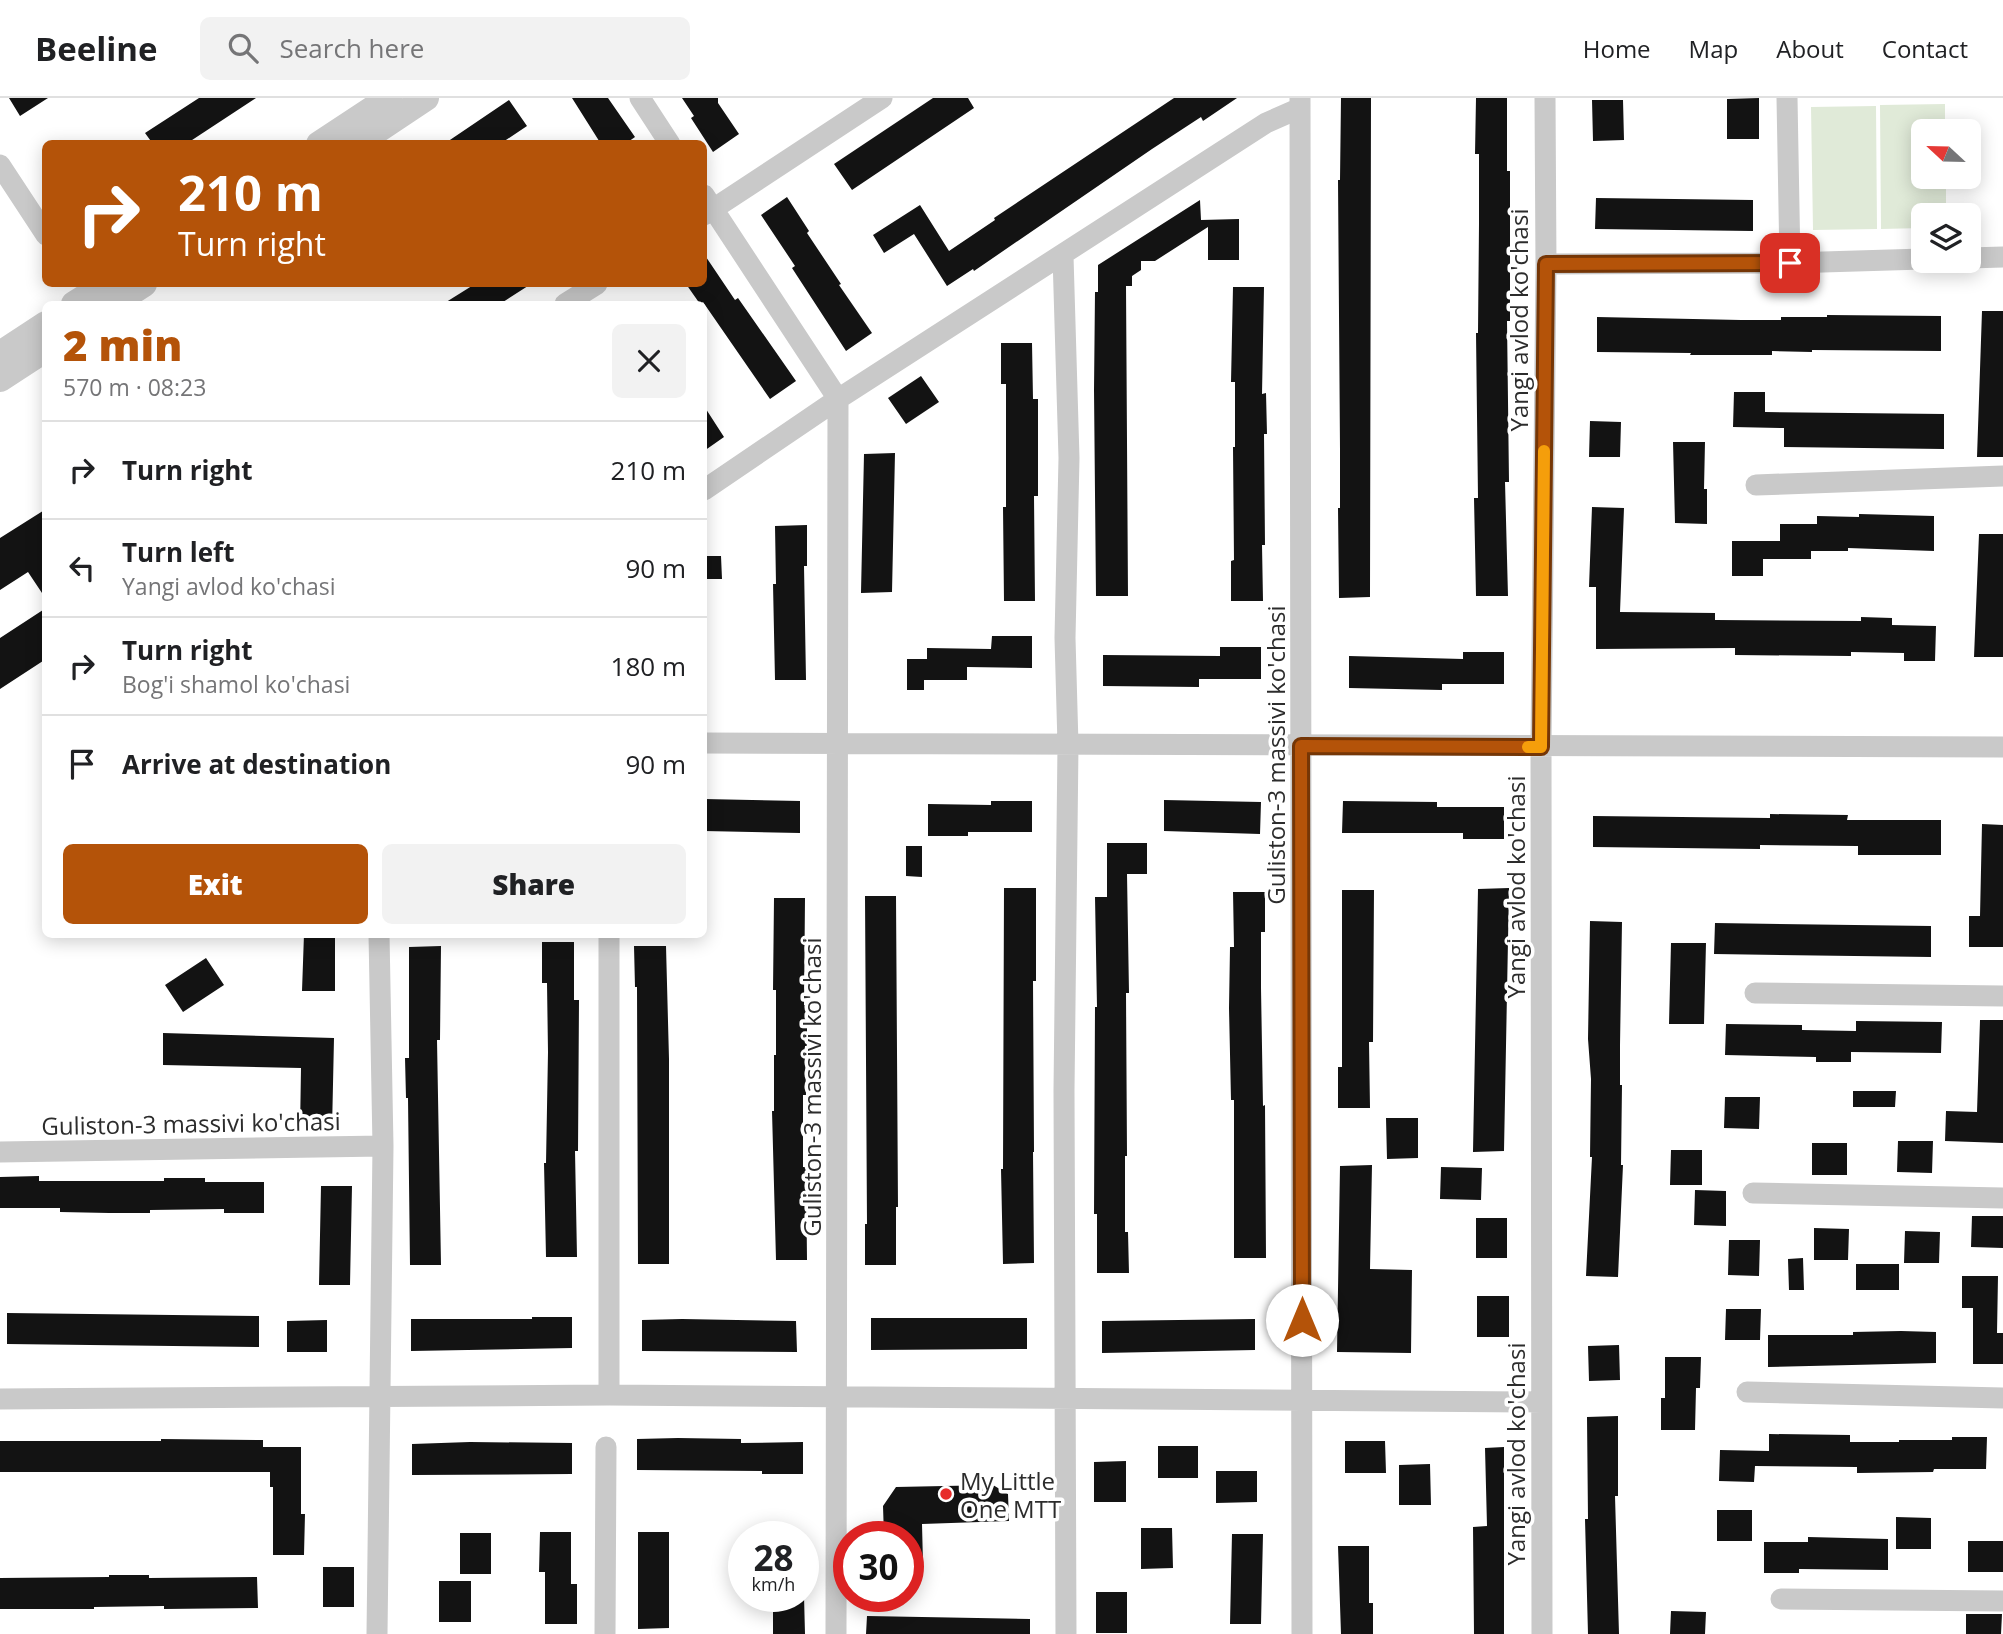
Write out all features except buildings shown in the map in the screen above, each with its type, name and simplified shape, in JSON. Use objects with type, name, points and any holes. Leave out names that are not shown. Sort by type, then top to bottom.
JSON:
[{"type":"street","points":[[325,140],[388,98]]},
{"type":"street","points":[[363,140],[426,98]]},
{"type":"street","points":[[640,98],[667,140]]},
{"type":"street","points":[[838,399],[707,206],[882,98]]},
{"type":"street","name":"Yangi avlod ko'chasi","points":[[1542,1634],[1541,747],[1545,98]]},
{"type":"street","points":[[1787,98],[1790,263]]},
{"type":"street","name":"Guliston-3 massivi ko'chasi","points":[[707,488],[838,399],[1300,103]]},
{"type":"street","name":"Guliston-3 massivi ko'chasi","points":[[1300,103],[1302,1634]]},
{"type":"street","points":[[0,165],[42,230]]},
{"type":"street","points":[[1063,256],[1069,458],[1065,638],[1068,745],[1065,1090],[1066,1634]]},
{"type":"street","points":[[1981,258],[2003,257]]},
{"type":"street","points":[[1546,264],[1790,263],[1911,259]]},
{"type":"street","points":[[118,301],[140,287]]},
{"type":"street","points":[[570,301],[592,287]]},
{"type":"street","points":[[0,354],[42,327]]},
{"type":"street","points":[[0,379],[42,352]]},
{"type":"street","name":"Guliston-3 massivi ko'chasi","points":[[836,1634],[838,399]]},
{"type":"street","points":[[1756,485],[2003,476]]},
{"type":"street","points":[[707,743],[2003,747]]},
{"type":"street","points":[[377,1634],[383,1146],[379,938]]},
{"type":"street","points":[[609,938],[609,1395]]},
{"type":"street","points":[[1755,993],[2003,996]]},
{"type":"street","name":"Guliston-3 massivi ko'chasi","points":[[0,1152],[383,1146]]},
{"type":"street","points":[[1753,1193],[2003,1198]]},
{"type":"street","points":[[1747,1392],[2003,1398]]},
{"type":"street","points":[[0,1399],[609,1395],[1541,1402]]},
{"type":"street","points":[[605,1634],[606,1447]]},
{"type":"street","points":[[1781,1599],[2003,1601]]},
{"type":"green space","points":[[1945,104],[1945,119],[1911,119],[1911,189],[1946,189],[1946,203],[1911,203],[1911,228],[1881,229],[1880,105]]},
{"type":"green space","points":[[1876,106],[1877,229],[1813,230],[1811,107]]},
{"type":"slow traffic","points":[[1528,747],[1541,747],[1544,451]]},
{"type":"place","name":"My Little One MTT","points":[[946,1494]]},
{"type":"route","points":[[1302,1320],[1301,746],[1541,747],[1546,264],[1790,263]]}]
